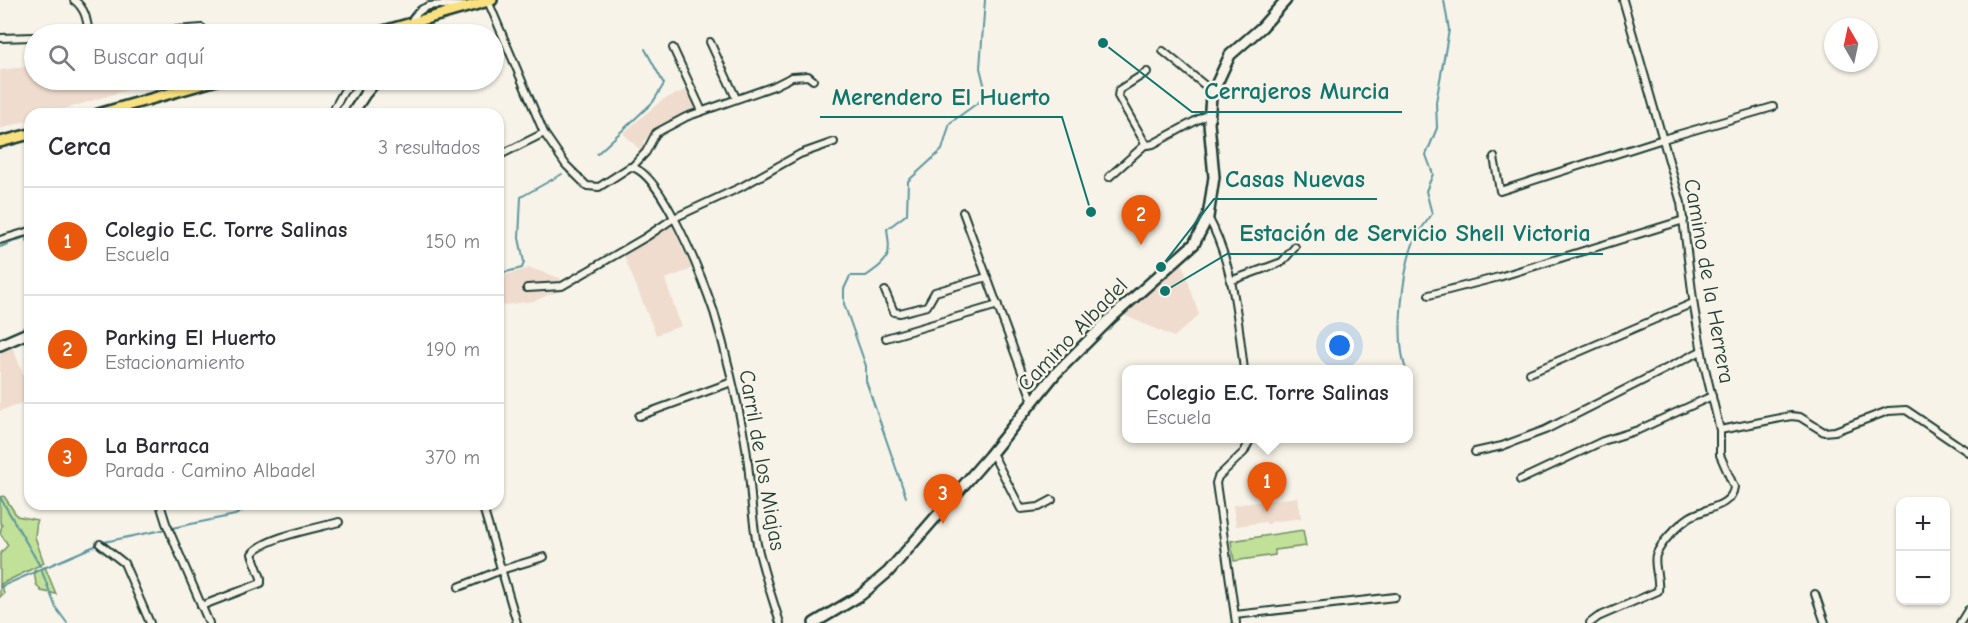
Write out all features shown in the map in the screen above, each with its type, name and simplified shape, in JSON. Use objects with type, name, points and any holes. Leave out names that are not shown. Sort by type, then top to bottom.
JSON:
[{"type":"main road","name":"Camino Albadel","points":[[814,623],[861,595],[888,572],[992,453],[1055,374],[1111,318],[1194,244],[1208,217],[1214,177],[1210,113],[1213,92],[1230,55],[1262,27],[1286,0]]},
{"type":"main road","points":[[410,24],[490,1]]},
{"type":"main road","points":[[117,108],[174,90]]},
{"type":"main road","points":[[356,108],[368,90]]},
{"type":"main road","points":[[0,142],[24,136]]},
{"type":"main road","points":[[0,345],[24,335]]},
{"type":"street","points":[[75,0],[81,5],[87,24]]},
{"type":"street","points":[[410,24],[420,5],[429,1],[437,0],[473,6]]},
{"type":"street","name":"Camino de la Herrera","points":[[1590,623],[1598,617],[1658,591],[1656,556],[1669,536],[1691,517],[1730,498],[1734,488],[1720,455],[1720,430],[1701,351],[1693,303],[1682,203],[1623,0]]},
{"type":"street","points":[[429,1],[424,9],[429,18]]},
{"type":"street","points":[[490,1],[499,24]]},
{"type":"street","points":[[0,38],[24,37]]},
{"type":"street","points":[[504,38],[544,133],[566,165],[587,186],[599,187],[632,167],[646,152],[656,133],[702,111],[774,86],[792,77],[808,76],[813,80]]},
{"type":"street","points":[[710,42],[736,98]]},
{"type":"street","points":[[673,48],[702,111]]},
{"type":"street","points":[[1163,51],[1213,92]]},
{"type":"street","points":[[1146,144],[1118,96],[1119,90],[1147,72]]},
{"type":"street","points":[[335,107],[345,90]]},
{"type":"street","points":[[362,90],[364,94]]},
{"type":"street","points":[[1494,157],[1500,191],[1773,107]]},
{"type":"street","points":[[1109,177],[1146,144],[1153,144],[1210,113]]},
{"type":"street","points":[[504,153],[544,133]]},
{"type":"street","points":[[527,288],[562,286],[674,218],[741,187],[800,154],[834,142]]},
{"type":"street","name":"Carril de los Miajas","points":[[632,167],[646,174],[674,218],[714,312],[745,438],[757,544],[780,623]]},
{"type":"street","points":[[963,212],[1033,402]]},
{"type":"street","points":[[1208,217],[1221,243],[1230,281],[1243,365]]},
{"type":"street","points":[[1429,295],[1499,278],[1684,220]]},
{"type":"street","points":[[0,240],[24,233]]},
{"type":"street","points":[[1230,281],[1282,262],[1296,247]]},
{"type":"street","points":[[885,291],[894,312],[900,313],[927,306],[935,292],[987,277]]},
{"type":"street","points":[[1530,373],[1693,303]]},
{"type":"street","points":[[886,338],[998,305]]},
{"type":"street","points":[[1475,452],[1502,446],[1545,430],[1701,351]]},
{"type":"street","points":[[639,416],[732,382]]},
{"type":"street","points":[[1520,480],[1603,441],[1638,430],[1712,396]]},
{"type":"street","points":[[1720,430],[1791,416],[1800,417],[1824,432],[1835,431],[1888,411],[1906,410],[1968,452]]},
{"type":"street","points":[[1236,623],[1216,483],[1218,477],[1244,452],[1248,443]]},
{"type":"street","points":[[992,453],[1021,508],[1039,507],[1052,500]]},
{"type":"street","points":[[162,510],[208,623]]},
{"type":"street","points":[[484,510],[517,623]]},
{"type":"street","points":[[201,606],[261,583],[252,555],[256,549],[291,535],[339,522]]},
{"type":"street","points":[[100,544],[124,563],[150,623]]},
{"type":"street","points":[[459,587],[501,570],[544,557]]},
{"type":"street","points":[[1815,594],[1824,623]]},
{"type":"street","points":[[1235,615],[1395,597]]},
{"type":"street","points":[[1960,623],[1968,610]]},
{"type":"shaded area","points":[[24,67],[24,90],[127,90],[68,108],[24,108],[24,122],[0,129],[0,70]]},
{"type":"shaded area","points":[[688,89],[698,109],[655,130],[644,141],[641,151],[623,133],[662,100]]},
{"type":"shaded area","points":[[672,226],[692,269],[665,279],[681,326],[656,335],[624,256]]},
{"type":"shaded area","points":[[1180,256],[1199,315],[1174,337],[1117,312]]},
{"type":"shaded area","points":[[530,268],[560,278],[564,289],[534,301],[504,305],[505,275]]},
{"type":"shaded area","points":[[12,345],[24,377],[24,402],[0,411],[0,352]]},
{"type":"shaded area","points":[[1298,497],[1301,518],[1270,524],[1266,522],[1236,526],[1233,505]]},
{"type":"green space","points":[[4,496],[17,516],[37,520],[35,537],[44,563],[1,584],[4,593],[0,597],[0,554],[8,545],[0,533],[2,525],[0,523],[0,497]]},
{"type":"green space","points":[[1303,530],[1306,546],[1275,550],[1275,555],[1234,561],[1231,541]]},
{"type":"green space","points":[[45,567],[56,594],[41,591],[36,584],[34,571]]},
{"type":"waterway","points":[[906,497],[866,381],[866,366],[844,304],[844,289],[850,276],[866,276],[887,257],[889,246],[887,229],[907,214],[908,181],[942,150],[950,123],[987,96],[980,68],[985,0]]},
{"type":"waterway","points":[[1405,365],[1401,341],[1401,306],[1406,270],[1414,241],[1432,214],[1426,191],[1433,174],[1426,155],[1437,128],[1436,102],[1449,30],[1444,0]]},
{"type":"waterway","points":[[597,154],[653,102],[664,84],[645,49]]},
{"type":"waterway","points":[[504,272],[522,268],[524,262],[519,238],[521,197],[562,174]]},
{"type":"waterway","points":[[0,247],[24,237]]},
{"type":"waterway","points":[[0,497],[40,566]]},
{"type":"waterway","points":[[0,587],[104,542],[235,515],[244,510]]},
{"type":"waterway","points":[[41,569],[56,608],[67,623]]},
{"type":"place","name":"Cerrajeros Murcia","points":[[1103,43]]},
{"type":"place","name":"Merendero El Huerto","points":[[1091,212]]},
{"type":"place","name":"Parking El Huerto","points":[[1141,245]]},
{"type":"place","name":"Casas Nuevas","points":[[1161,267]]},
{"type":"place","name":"Estación de Servicio Shell Victoria","points":[[1165,291]]},
{"type":"place","name":"Colegio E.C. Torre Salinas","points":[[1267,512]]},
{"type":"place","name":"La Barraca","points":[[943,524]]}]
